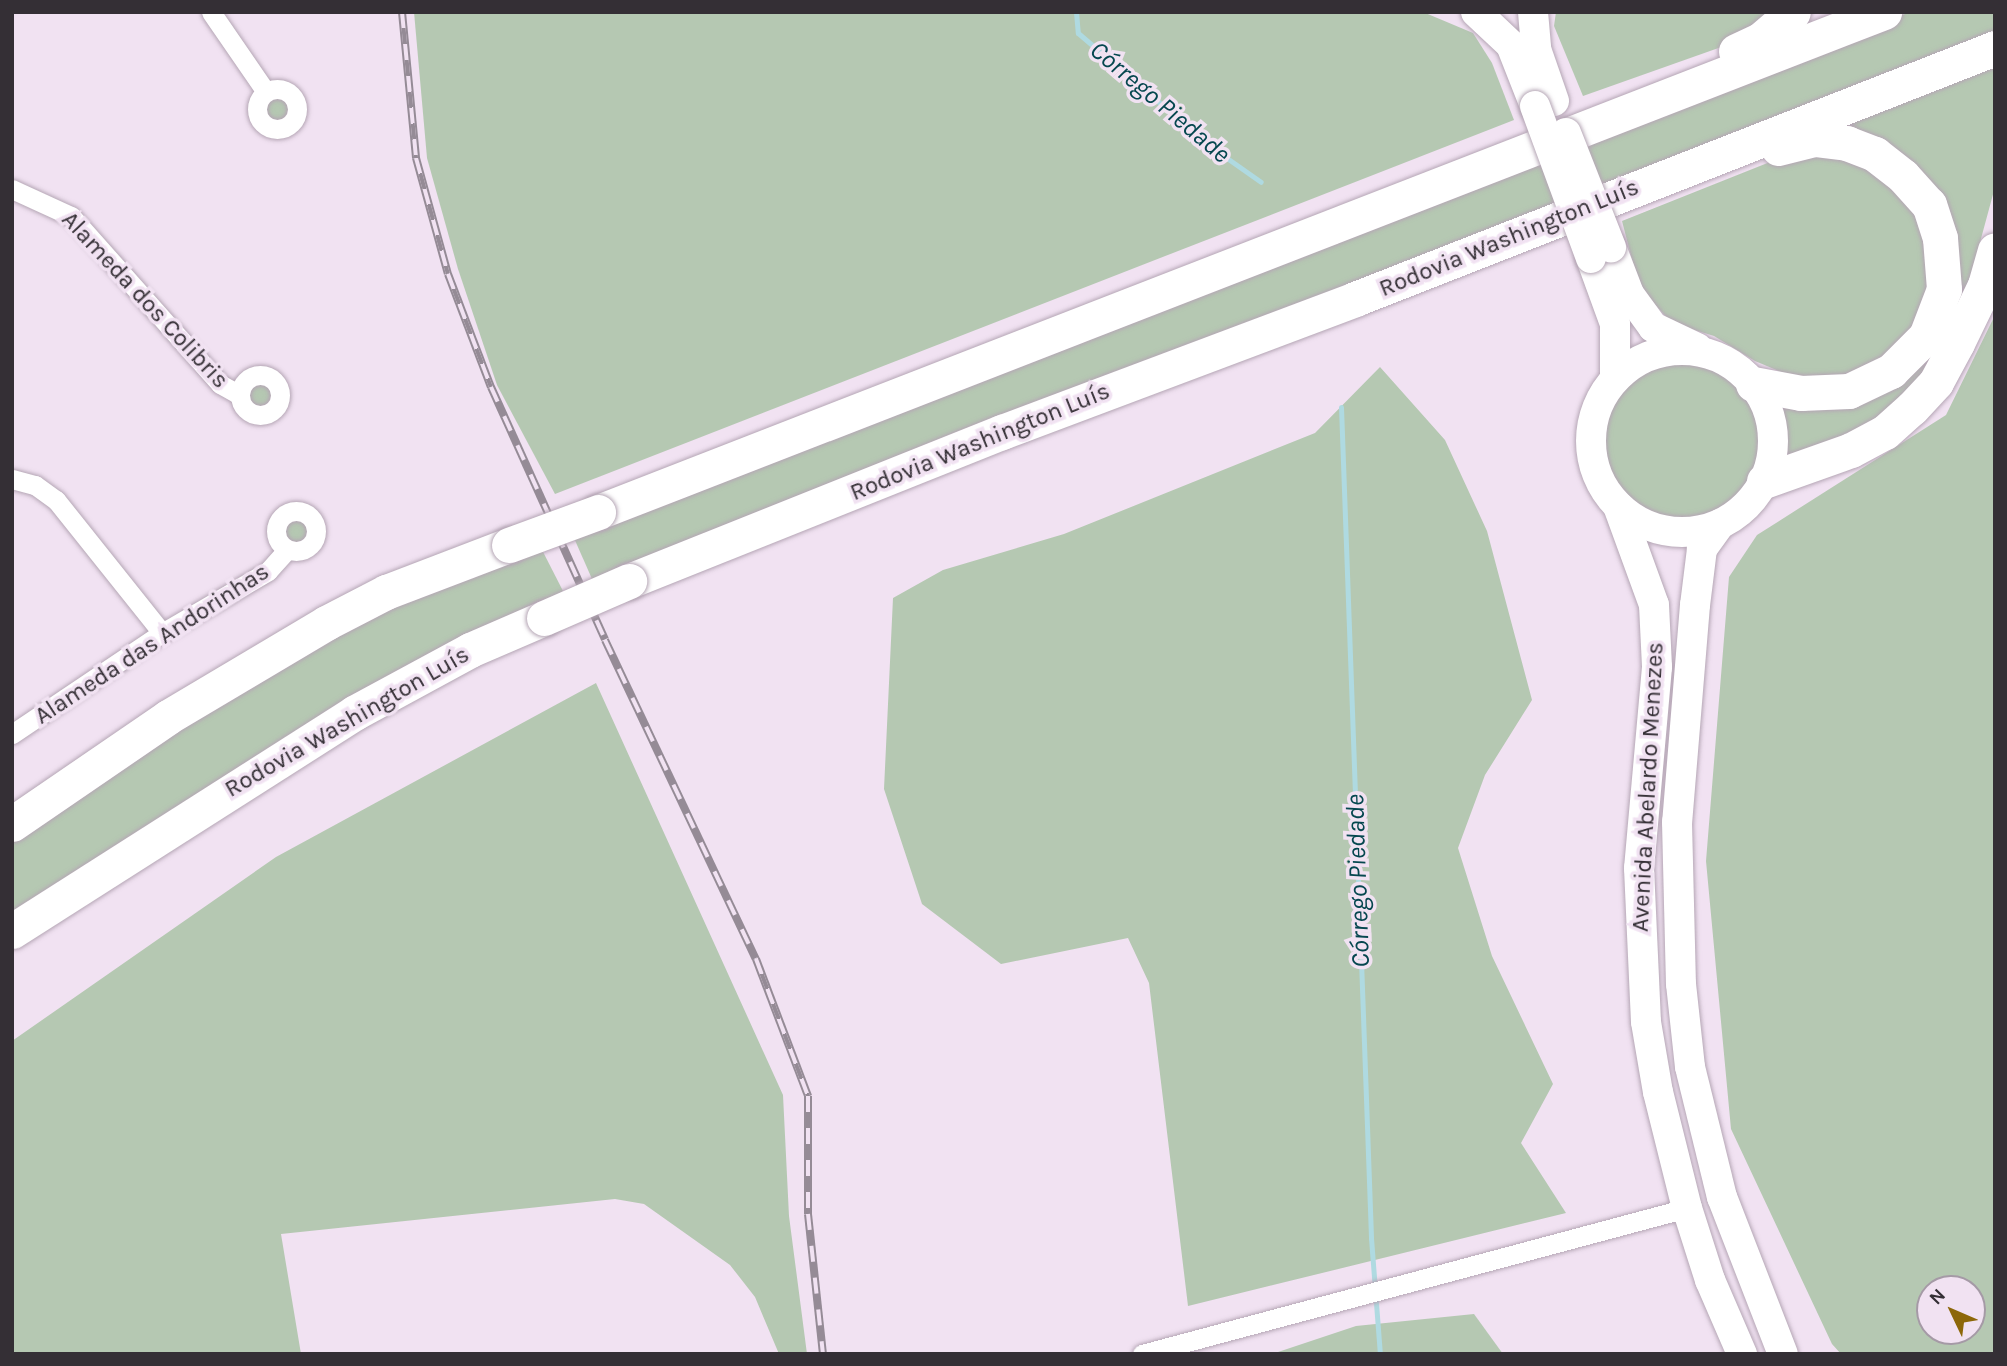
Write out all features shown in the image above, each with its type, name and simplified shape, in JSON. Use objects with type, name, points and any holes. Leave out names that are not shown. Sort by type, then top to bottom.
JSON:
[{"type":"highway","points":[[1527,151],[1760,40],[1793,12]]},
{"type":"highway","points":[[12,824],[168,717],[326,623],[386,592],[1884,12]]},
{"type":"highway","name":"Rodovia Washington Luís","points":[[12,931],[354,713],[470,650],[629,581],[1995,48]]},
{"type":"highway","points":[[1557,217],[1814,139],[1847,143],[1875,154],[1903,176],[1929,205],[1940,238],[1944,289],[1926,336],[1891,371],[1849,391],[1801,393],[1753,384]]},
{"type":"highway","points":[[1764,481],[1851,450],[1885,432],[1912,408],[1936,382],[1947,363],[1985,285],[1995,250]]},
{"type":"main road","points":[[1476,12],[1511,45],[1544,104],[1601,252],[1615,324],[1615,379]]},
{"type":"main road","points":[[1533,12],[1535,49],[1544,104]]},
{"type":"main road","points":[[1601,252],[1653,327],[1727,361],[1753,384],[1772,426],[1770,463],[1764,481],[1752,499],[1720,524],[1699,530],[1666,530],[1635,519],[1618,506],[1601,483],[1592,457],[1592,429],[1600,402],[1615,379],[1630,366],[1667,351],[1706,353]]},
{"type":"main road","name":"Avenida Abelardo Menezes","points":[[1618,506],[1654,605],[1657,667],[1643,793],[1640,953],[1658,1092],[1687,1208],[1710,1280],[1742,1354]]},
{"type":"main road","name":"Avenida Abelardo Menezes","points":[[1720,524],[1702,549],[1690,657],[1677,822],[1681,984],[1690,1067],[1722,1197],[1783,1354]]},
{"type":"street","points":[[211,12],[266,92]]},
{"type":"street","name":"Alameda dos Colibris","points":[[12,189],[71,216],[220,384],[240,395]]},
{"type":"street","points":[[12,479],[35,485],[56,500],[162,632]]},
{"type":"street","name":"Alameda das Andorinhas","points":[[12,734],[162,632],[268,571],[287,550]]},
{"type":"street","points":[[1142,1354],[1342,1297],[1402,1284],[1687,1208]]},
{"type":"green space","points":[[414,12],[1423,12],[1473,33],[1492,63],[1514,120],[555,494],[497,385],[458,269],[427,158]]},
{"type":"green space","points":[[1556,12],[1784,12],[1758,34],[1583,96],[1554,26]]},
{"type":"green space","points":[[1910,12],[1995,12],[1995,35],[592,579],[574,538]]},
{"type":"green space","points":[[1995,61],[1995,187],[1953,342],[1883,428],[1774,465],[1776,425],[1765,395],[1802,399],[1931,337],[1934,202],[1816,130]]},
{"type":"green space","points":[[277,98],[285,101],[288,109],[285,117],[277,120],[269,117],[266,109],[269,101]]},
{"type":"green space","points":[[1800,150],[1868,163],[1919,211],[1930,287],[1913,332],[1883,361],[1847,378],[1800,380],[1755,361],[1714,336],[1672,323],[1639,287],[1622,221]]},
{"type":"green space","points":[[1995,315],[1995,1354],[1841,1354],[1832,1344],[1731,1129],[1706,861],[1729,577],[1757,535],[1946,415]]},
{"type":"green space","points":[[1682,358],[1714,365],[1728,372],[1740,383],[1751,395],[1758,409],[1765,441],[1758,473],[1751,487],[1740,499],[1728,510],[1714,517],[1682,524],[1650,517],[1636,510],[1624,499],[1613,487],[1606,473],[1599,441],[1606,409],[1613,395],[1624,383],[1636,372],[1650,365]]},
{"type":"green space","points":[[1380,367],[1445,440],[1487,531],[1532,700],[1485,775],[1458,848],[1492,956],[1553,1084],[1521,1143],[1566,1213],[1188,1306],[1149,983],[1128,938],[1001,964],[922,904],[884,789],[893,598],[943,570],[1064,534],[1315,433]]},
{"type":"green space","points":[[260,384],[268,387],[271,395],[268,403],[260,406],[252,403],[249,395],[252,387]]},
{"type":"green space","points":[[296,520],[304,523],[307,531],[304,539],[296,542],[288,539],[285,531],[288,523]]},
{"type":"green space","points":[[539,544],[563,591],[12,919],[12,835],[310,644]]},
{"type":"green space","points":[[596,683],[783,1095],[789,1216],[807,1354],[779,1354],[755,1297],[730,1265],[644,1204],[615,1199],[281,1234],[301,1354],[14,1354],[12,1041],[276,857]]},
{"type":"green space","points":[[1474,1314],[1503,1354],[1272,1354],[1356,1326]]},
{"type":"waterway","name":"Córrego Piedade","points":[[1076,12],[1078,33],[1214,149],[1261,182]]},
{"type":"waterway","name":"Córrego Piedade","points":[[1341,407],[1371,1238],[1380,1354]]},
{"type":"railway","points":[[402,12],[416,158],[448,274],[491,387],[605,640],[756,959],[808,1096],[808,1214],[823,1354]]}]
